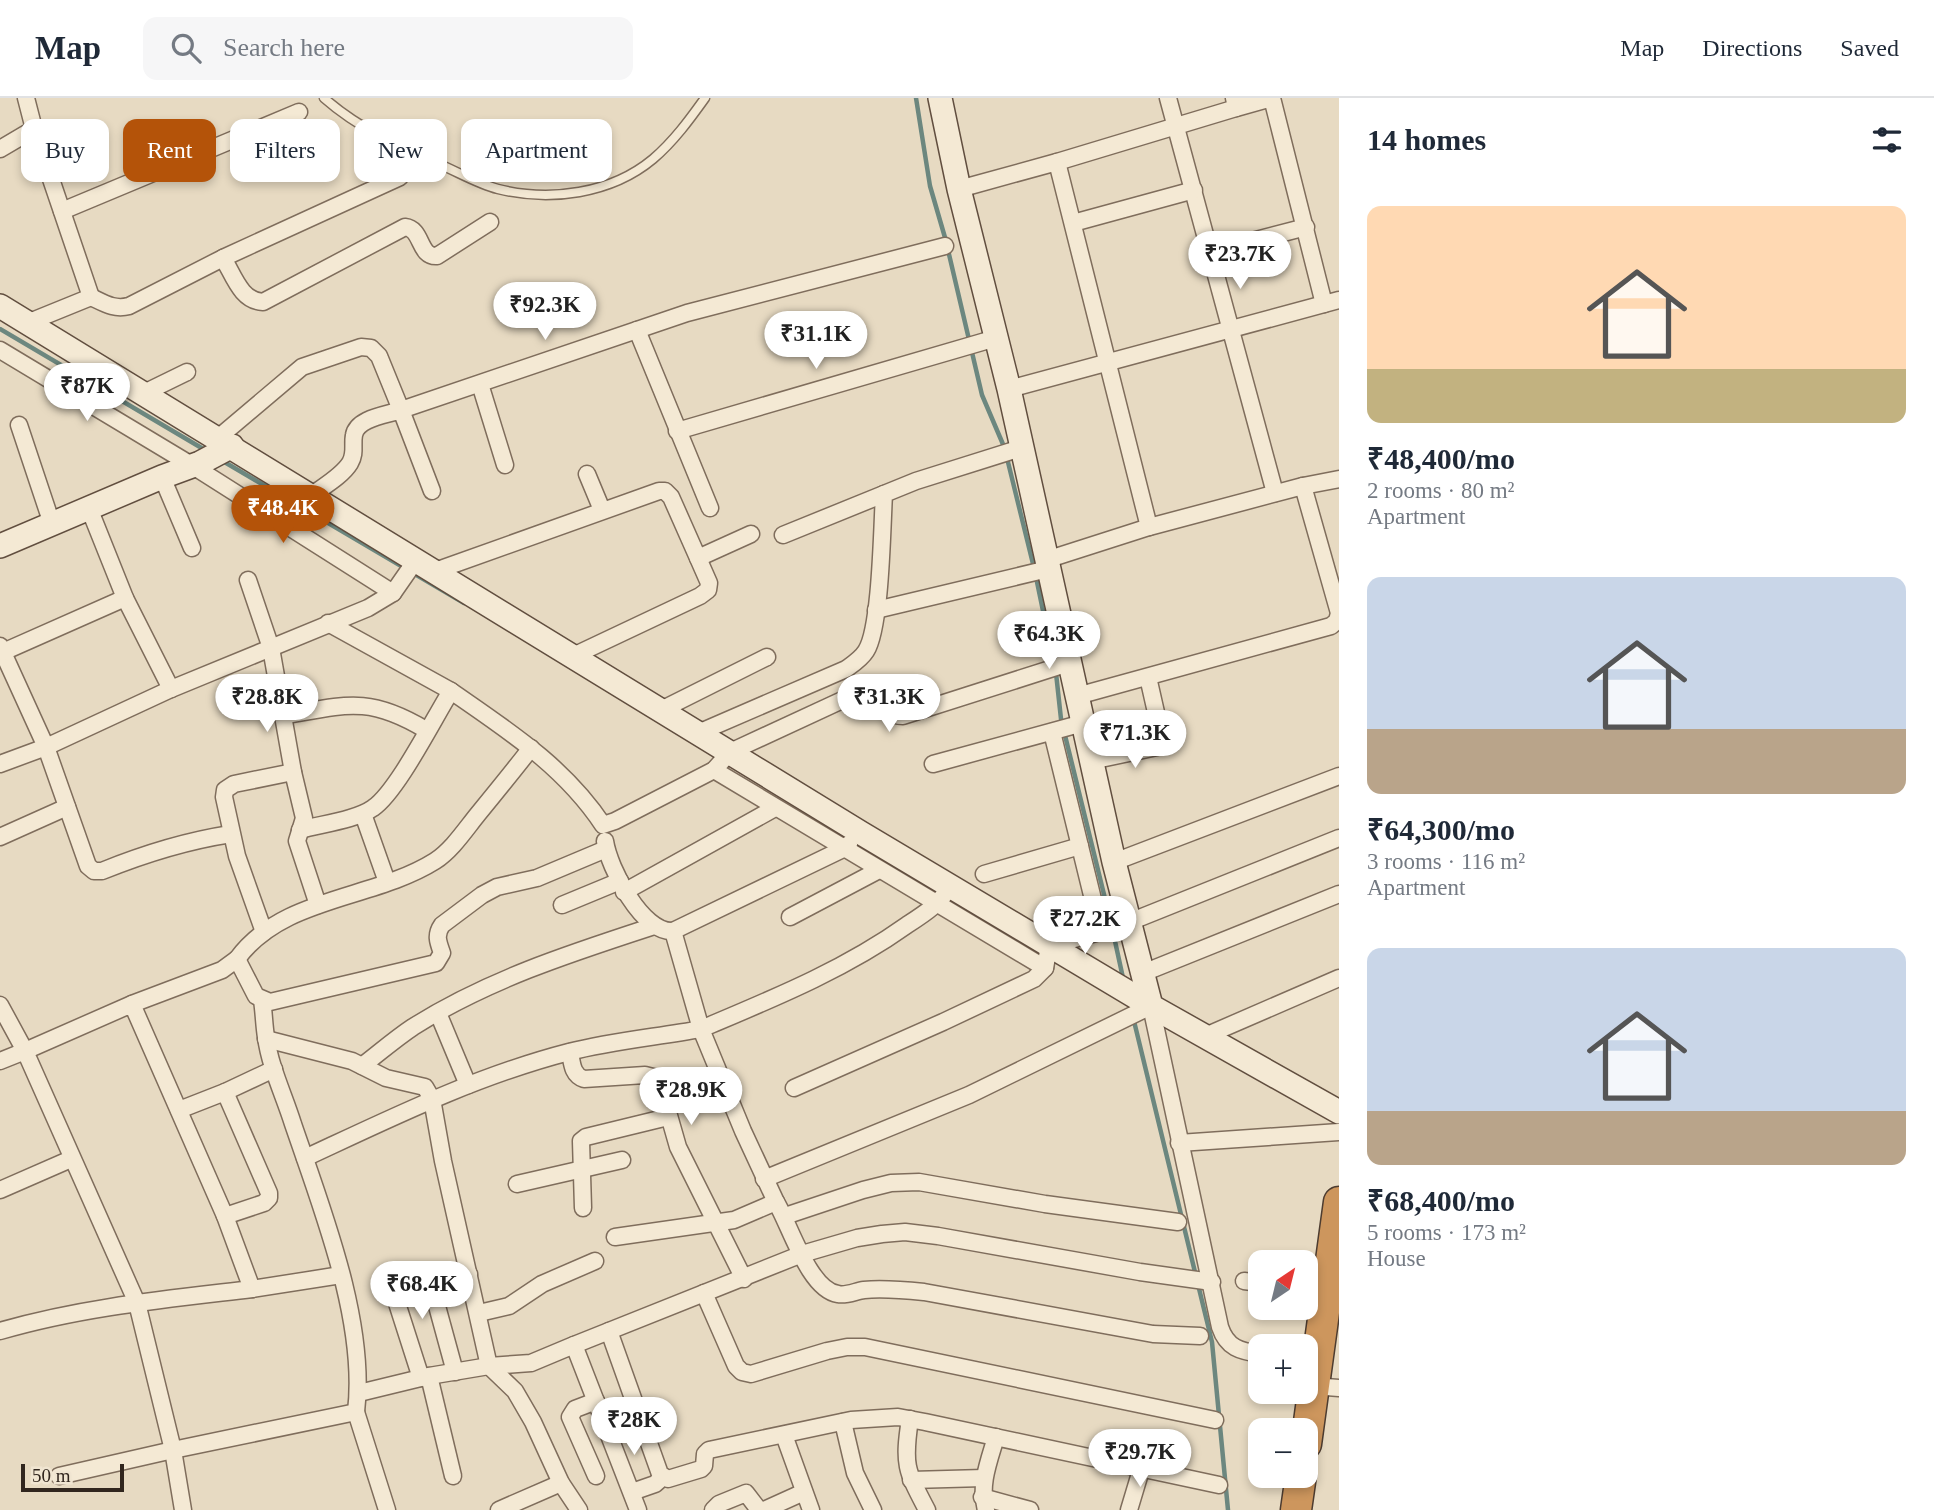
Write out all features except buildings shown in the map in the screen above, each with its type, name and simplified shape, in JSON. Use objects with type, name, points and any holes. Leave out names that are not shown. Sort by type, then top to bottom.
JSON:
[{"type":"highway","points":[[1311,1418],[1319,1374],[1321,1291],[1335,1260],[1339,1207]]},
{"type":"highway","points":[[1296,1510],[1299,1488]]},
{"type":"street","points":[[26,98],[31,119]]},
{"type":"street","points":[[940,98],[992,339],[1009,389],[1011,451],[1042,568],[1060,666],[1077,696],[1068,728],[1080,846],[1114,928],[1143,974],[1137,1013],[1179,1143],[1202,1281],[1224,1338],[1231,1347],[1248,1353]]},
{"type":"street","points":[[1168,98],[1276,493]]},
{"type":"street","points":[[959,189],[1175,127],[1235,103],[1273,98],[1306,227],[1332,302],[1009,389]]},
{"type":"street","points":[[62,211],[299,112]]},
{"type":"street","points":[[0,149],[21,137]]},
{"type":"street","points":[[1057,162],[1149,527]]},
{"type":"street","points":[[52,182],[90,297]]},
{"type":"street","points":[[12,318],[90,297],[120,309],[129,306],[223,258],[389,182]]},
{"type":"street","points":[[1073,223],[1194,190]]},
{"type":"street","points":[[223,258],[245,296],[253,302],[263,302],[405,226],[416,232],[426,253],[437,256],[490,222]]},
{"type":"street","points":[[1210,253],[1306,227]]},
{"type":"street","points":[[312,495],[350,464],[354,454],[356,428],[362,422],[687,313],[945,246]]},
{"type":"street","points":[[12,318],[145,393],[212,454],[411,574],[573,656],[698,733],[721,763],[775,807],[879,870],[944,895]]},
{"type":"street","points":[[637,330],[710,508]]},
{"type":"street","points":[[677,431],[992,339]]},
{"type":"street","points":[[0,546],[212,454],[302,366],[361,347],[371,348],[379,356],[432,491]]},
{"type":"street","points":[[0,351],[212,454],[312,495],[411,574]]},
{"type":"street","points":[[145,393],[187,372]]},
{"type":"street","points":[[480,384],[505,465]]},
{"type":"street","points":[[19,425],[52,524]]},
{"type":"street","points":[[783,535],[884,494],[1011,451]]},
{"type":"street","points":[[587,474],[602,510]]},
{"type":"street","points":[[162,477],[192,548]]},
{"type":"street","points":[[876,610],[1042,568],[1149,527],[1339,478]]},
{"type":"street","points":[[1077,696],[1331,626],[1337,621],[1339,613],[1303,486]]},
{"type":"street","points":[[0,764],[46,747],[171,689],[368,608],[411,574],[665,491],[671,496],[709,583],[708,590],[573,656]]},
{"type":"street","points":[[698,733],[846,669],[866,652],[876,610],[884,494]]},
{"type":"street","points":[[89,508],[125,598],[171,689]]},
{"type":"street","points":[[698,558],[751,534]]},
{"type":"street","points":[[247,580],[271,648],[282,716],[304,818],[297,841],[318,905]]},
{"type":"street","points":[[125,598],[1,649],[46,747],[88,866],[94,871],[102,871],[167,847],[231,834]]},
{"type":"street","points":[[328,624],[451,691],[560,772],[586,800],[603,825],[606,849],[622,886],[654,926],[663,932],[673,931],[844,849],[861,833]]},
{"type":"street","points":[[661,710],[767,657]]},
{"type":"street","points":[[603,825],[864,690],[871,690],[878,695],[885,710],[893,716],[903,716],[1060,666]]},
{"type":"street","points":[[1091,761],[1161,744],[1148,677]]},
{"type":"street","points":[[300,830],[363,814],[374,808],[384,798],[451,691]]},
{"type":"street","points":[[282,716],[337,706],[379,706],[426,730]]},
{"type":"street","points":[[1068,728],[1091,761],[1114,862],[1114,928]]},
{"type":"street","points":[[933,764],[1068,728]]},
{"type":"street","points":[[0,1061],[132,1003],[222,970],[264,932],[318,905],[412,873],[437,859],[460,836],[531,748]]},
{"type":"street","points":[[721,763],[861,833],[944,895],[1137,1013],[1203,1037],[1339,1112]]},
{"type":"street","points":[[264,932],[231,834],[223,797],[229,785],[293,772]]},
{"type":"street","points":[[1114,862],[1339,776]]},
{"type":"street","points":[[0,837],[67,807]]},
{"type":"street","points":[[562,905],[622,886],[775,807]]},
{"type":"street","points":[[363,814],[387,881]]},
{"type":"street","points":[[794,1087],[1034,979],[1047,957],[1339,838]]},
{"type":"street","points":[[984,874],[1080,846]]},
{"type":"street","points":[[237,959],[256,996],[270,1002],[436,962],[442,953],[437,938],[442,925],[482,895],[497,887],[537,878],[606,849]]},
{"type":"street","points":[[790,917],[879,870]]},
{"type":"street","points":[[1143,974],[1339,894]]},
{"type":"street","points":[[305,1158],[468,1085],[570,1052],[701,1029],[776,998],[840,966],[892,936],[944,895]]},
{"type":"street","points":[[362,1066],[413,1027],[474,993],[522,972],[654,926]]},
{"type":"street","points":[[673,931],[701,1029],[764,1179],[818,1283],[828,1292],[840,1295],[864,1290],[924,1292],[1153,1334],[1200,1336]]},
{"type":"street","points":[[1203,1037],[1339,978]]},
{"type":"street","points":[[262,1000],[266,1039],[274,1069],[341,1275],[354,1335],[359,1393],[356,1412],[387,1510]]},
{"type":"street","points":[[132,1003],[225,1216],[252,1289]]},
{"type":"street","points":[[0,1005],[25,1051],[137,1303],[173,1450],[183,1510]]},
{"type":"street","points":[[438,1013],[468,1085]]},
{"type":"street","points":[[764,1179],[969,1095],[1137,1013]]},
{"type":"street","points":[[266,1039],[352,1061],[387,1078],[425,1087],[432,1100],[489,1366],[515,1391],[533,1422],[561,1483],[579,1510]]},
{"type":"street","points":[[570,1052],[574,1073],[584,1079],[645,1075],[653,1077],[660,1084],[668,1117],[683,1157],[744,1279]]},
{"type":"street","points":[[179,1110],[274,1069]]},
{"type":"street","points":[[225,1091],[269,1193],[269,1198],[264,1203],[225,1216]]},
{"type":"street","points":[[583,1208],[581,1142],[586,1137],[668,1117]]},
{"type":"street","points":[[1179,1143],[1339,1132]]},
{"type":"street","points":[[0,1190],[71,1158]]},
{"type":"street","points":[[517,1184],[622,1160]]},
{"type":"street","points":[[785,1216],[863,1190],[891,1183],[919,1182],[1045,1204],[1178,1222]]},
{"type":"street","points":[[615,1237],[734,1220],[776,1202]]},
{"type":"street","points":[[359,1393],[425,1377],[489,1366],[531,1363],[802,1254],[857,1238],[905,1232],[1202,1281]]},
{"type":"street","points":[[479,1313],[509,1306],[542,1283],[596,1261]]},
{"type":"street","points":[[394,1296],[469,1274]]},
{"type":"street","points":[[0,1331],[34,1321],[137,1303],[341,1275]]},
{"type":"street","points":[[388,1275],[425,1377],[453,1476]]},
{"type":"street","points":[[431,1284],[455,1372]]},
{"type":"street","points":[[704,1293],[736,1366],[742,1372],[751,1374],[847,1347],[865,1347],[1215,1420]]},
{"type":"street","points":[[609,1331],[663,1478]]},
{"type":"street","points":[[574,1345],[638,1510]]},
{"type":"street","points":[[596,1401],[575,1409],[570,1416],[596,1476]]},
{"type":"street","points":[[59,1476],[356,1412]]},
{"type":"street","points":[[632,1492],[655,1484],[663,1478],[668,1479],[701,1469],[704,1466],[705,1454],[709,1450],[876,1417],[910,1419],[1219,1486]]},
{"type":"street","points":[[910,1419],[906,1456],[911,1480],[927,1510]]},
{"type":"street","points":[[842,1422],[855,1473],[873,1510]]},
{"type":"street","points":[[784,1435],[811,1510]]},
{"type":"street","points":[[996,1437],[984,1478],[984,1504],[1030,1510]]},
{"type":"street","points":[[1129,1510],[1141,1470]]},
{"type":"street","points":[[911,1480],[984,1478]]},
{"type":"street","points":[[508,1508],[561,1483]]},
{"type":"street","points":[[713,1510],[719,1504],[746,1493],[761,1510],[804,1492]]},
{"type":"lane","points":[[324,98],[358,124],[397,146],[495,188],[531,196],[558,196],[589,190],[627,177],[653,159],[679,132],[705,98]]},
{"type":"waterway","points":[[916,98],[930,186],[946,241]]},
{"type":"waterway","points":[[948,250],[982,395],[1005,449]]},
{"type":"waterway","points":[[0,329],[205,450]]},
{"type":"waterway","points":[[1007,458],[1034,568]]},
{"type":"waterway","points":[[221,460],[464,603]]},
{"type":"waterway","points":[[1036,577],[1054,664]]},
{"type":"waterway","points":[[1056,673],[1061,719],[1111,923]]},
{"type":"waterway","points":[[1113,932],[1123,978]]},
{"type":"waterway","points":[[1133,1017],[1212,1342],[1228,1510]]}]
